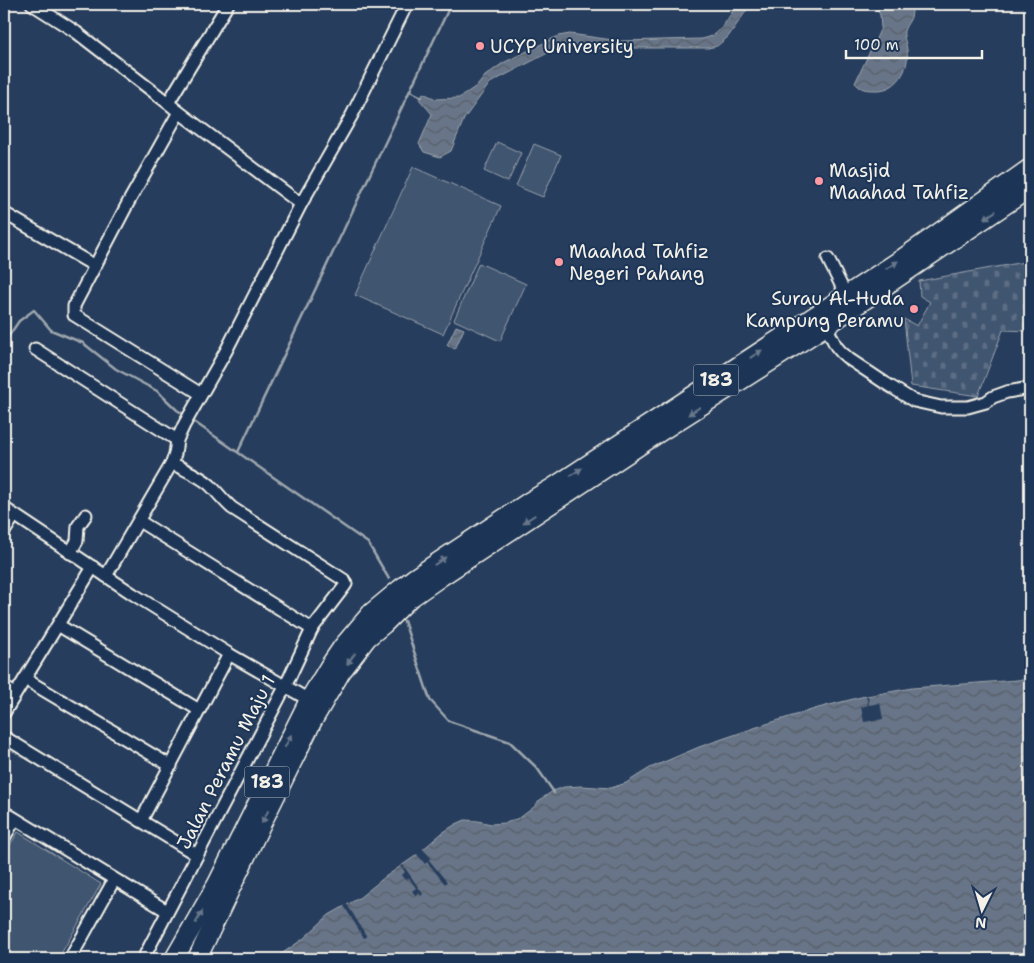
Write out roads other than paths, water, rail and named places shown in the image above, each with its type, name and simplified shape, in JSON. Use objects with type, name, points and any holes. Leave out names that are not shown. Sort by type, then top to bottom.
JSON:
[{"type":"highway","name":"183","points":[[174,959],[217,884],[309,700],[343,646],[405,594],[522,506],[900,260],[1030,168]]},
{"type":"highway","name":"183","points":[[405,594],[442,576],[652,437],[826,326],[1030,188]]},
{"type":"highway","name":"183","points":[[197,959],[316,714],[341,672],[367,638],[378,618]]},
{"type":"street","points":[[32,4],[76,32],[301,204]]},
{"type":"street","points":[[168,102],[228,4]]},
{"type":"street","points":[[106,576],[172,463],[177,440],[184,424],[226,351],[301,204],[352,115],[407,4]]},
{"type":"street","points":[[179,112],[94,266],[74,306],[74,315],[201,394]]},
{"type":"street","points":[[4,213],[94,266]]},
{"type":"street","points":[[828,259],[846,294]]},
{"type":"street","points":[[826,326],[836,346],[849,359],[900,392],[923,403],[941,407],[968,407],[986,402],[993,397],[1007,392],[1030,388]]},
{"type":"street","points":[[35,349],[177,440]]},
{"type":"street","name":"Jalan Peramu Maju 1","points":[[143,959],[285,687],[312,629],[346,584],[344,580],[232,508],[204,481],[172,463]]},
{"type":"street","points":[[4,508],[93,568],[229,654],[309,700]]},
{"type":"street","points":[[70,552],[77,541],[78,526],[86,515]]},
{"type":"street","points":[[4,532],[14,516]]},
{"type":"street","points":[[139,521],[312,629]]},
{"type":"street","points":[[4,713],[93,568]]},
{"type":"street","points":[[58,625],[199,710]]},
{"type":"street","points":[[141,821],[229,654]]},
{"type":"street","points":[[25,678],[171,766]]},
{"type":"street","points":[[4,687],[15,694]]},
{"type":"street","points":[[4,737],[197,856]]},
{"type":"street","points":[[4,812],[167,911]]},
{"type":"street","points":[[4,838],[15,820]]},
{"type":"street","points":[[70,959],[114,880]]},
{"type":"water","points":[[737,4],[751,4],[728,37],[717,46],[708,48],[599,48],[576,47],[565,44],[490,83],[464,119],[451,151],[440,157],[424,152],[419,144],[432,114],[419,99],[423,93],[436,99],[459,98],[478,85],[485,76],[503,63],[558,36],[570,34],[620,41],[706,38],[714,35],[721,29]]},
{"type":"water","points":[[875,4],[919,4],[912,10],[904,31],[907,57],[904,71],[896,83],[890,87],[870,90],[862,88],[855,83],[881,28],[880,15]]},
{"type":"water","points":[[456,326],[464,329],[455,349],[447,345]]},
{"type":"water","points":[[1030,679],[1030,959],[274,959],[303,939],[329,915],[359,898],[414,857],[442,833],[465,820],[491,824],[506,823],[521,817],[541,799],[553,791],[564,787],[611,788],[626,783],[650,768],[699,747],[818,708],[861,697],[912,688]]},
{"type":"waterway","points":[[238,452],[451,4]]},
{"type":"waterway","points":[[410,91],[422,97]]},
{"type":"waterway","points":[[4,343],[19,321],[34,310],[51,330],[83,343],[116,369],[157,391],[186,416]]},
{"type":"waterway","points":[[190,419],[368,543],[389,579]]},
{"type":"waterway","points":[[404,621],[430,700],[449,721],[510,742],[537,768],[554,793]]},
{"type":"place","name":"UCYP University","points":[[480,46]]},
{"type":"place","name":"Masjid Maahad Tahfiz","points":[[819,181]]},
{"type":"place","name":"Maahad Tahfiz Negeri Pahang","points":[[559,262]]},
{"type":"place","name":"Surau Al-Huda Kampung Peramu","points":[[914,309]]}]
